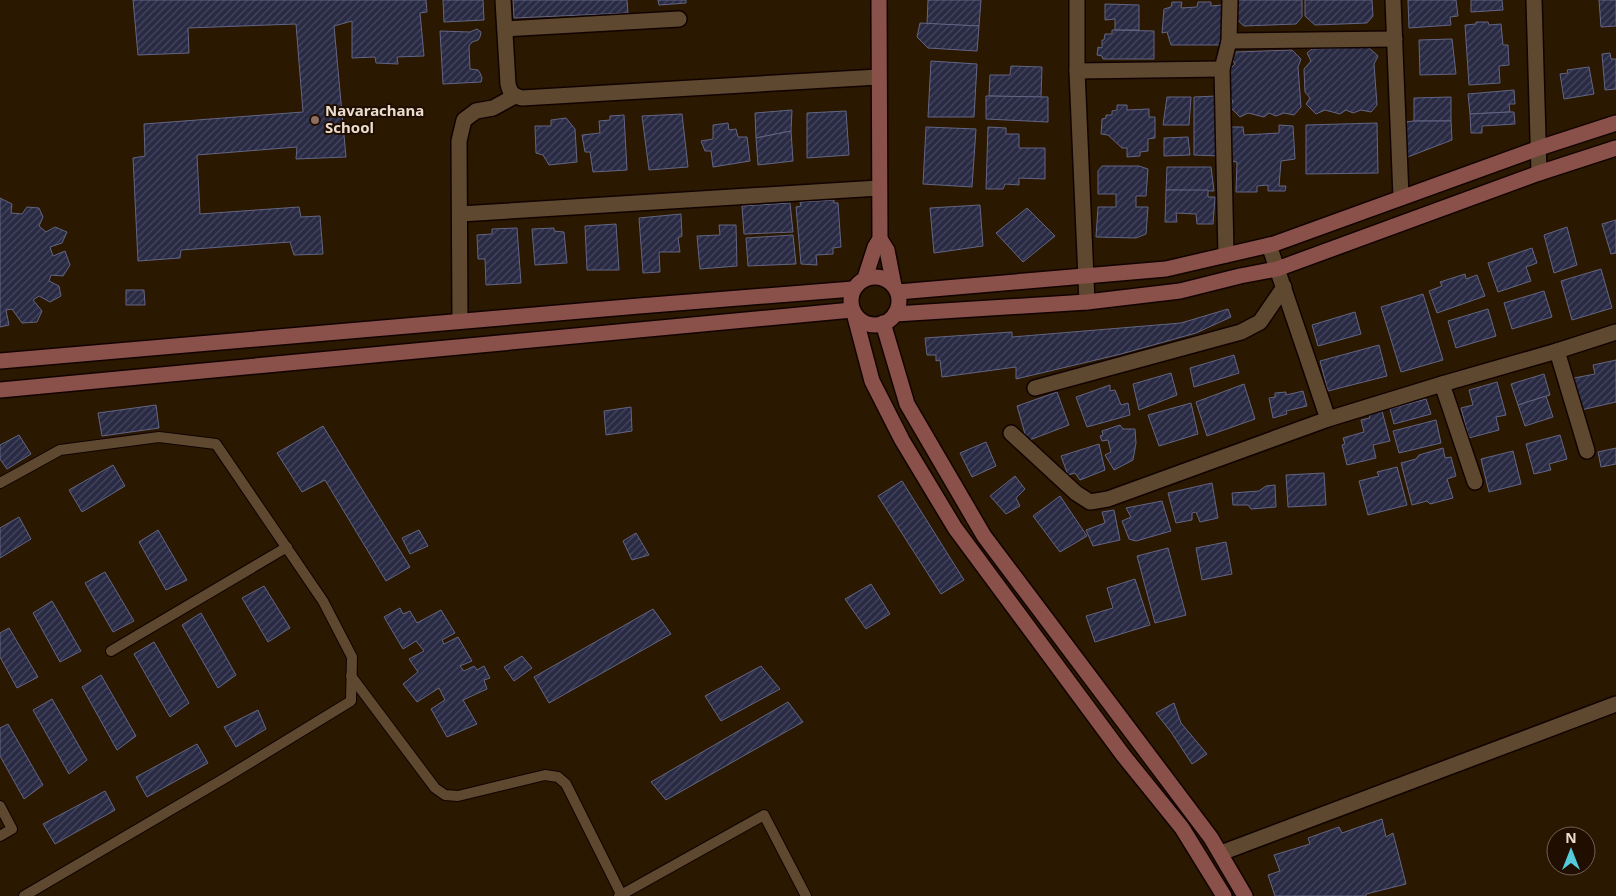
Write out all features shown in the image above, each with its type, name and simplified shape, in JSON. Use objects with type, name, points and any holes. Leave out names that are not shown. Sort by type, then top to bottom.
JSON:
[{"type":"street","points":[[503,0],[508,84],[510,92],[522,98],[878,77]]},
{"type":"street","points":[[879,0],[880,239],[887,250],[899,300],[889,319],[903,394],[911,413],[984,536],[1211,838],[1245,896]]},
{"type":"street","points":[[1077,0],[1077,71],[1087,302]]},
{"type":"street","points":[[1226,255],[1222,69],[1229,41],[1230,0]]},
{"type":"street","points":[[1393,0],[1400,197]]},
{"type":"street","points":[[1534,0],[1539,173]]},
{"type":"street","points":[[505,29],[679,19]]},
{"type":"street","points":[[1229,41],[1395,39]]},
{"type":"street","points":[[1077,71],[1222,69]]},
{"type":"street","points":[[460,321],[459,141],[464,120],[476,111],[493,108],[515,96]]},
{"type":"street","points":[[896,289],[1087,276],[1166,268],[1226,255],[1269,245],[1539,148],[1616,123]]},
{"type":"street","points":[[896,289],[888,280],[881,277],[866,278],[858,282],[853,289],[850,297],[850,306],[859,320],[875,325],[889,319],[1087,302],[1180,291],[1277,269],[1539,173],[1616,148]]},
{"type":"street","points":[[460,214],[879,188]]},
{"type":"street","points":[[866,278],[875,247],[880,239]]},
{"type":"street","points":[[1269,245],[1328,419]]},
{"type":"street","points":[[1035,388],[1241,332],[1260,322],[1284,287]]},
{"type":"street","points":[[0,361],[853,289]]},
{"type":"street","points":[[0,390],[853,312]]},
{"type":"street","points":[[853,312],[872,381],[902,440],[954,528],[1123,755],[1182,828],[1224,896]]},
{"type":"street","points":[[335,332],[338,359]]},
{"type":"street","points":[[1011,433],[1076,493],[1090,502],[1108,499],[1328,419],[1616,332]]},
{"type":"street","points":[[1557,351],[1587,451]]},
{"type":"street","points":[[1442,384],[1475,482]]},
{"type":"street","points":[[1038,640],[1056,631]]},
{"type":"street","points":[[1210,874],[1224,859],[1616,704]]},
{"type":"lane","points":[[0,483],[60,450],[160,437],[216,444],[323,601],[352,657],[351,701],[225,778],[24,896]]},
{"type":"lane","points":[[111,651],[287,547]]},
{"type":"lane","points":[[351,676],[434,788],[445,795],[458,796],[545,775],[558,777],[566,784],[621,896],[764,815],[806,896]]},
{"type":"lane","points":[[0,806],[12,829],[0,836]]},
{"type":"building","points":[[133,0],[426,0],[427,12],[420,13],[424,56],[397,57],[398,64],[376,63],[375,57],[352,58],[352,21],[334,26],[346,157],[296,159],[297,147],[197,155],[200,214],[299,207],[301,217],[320,216],[323,254],[294,255],[290,242],[181,250],[180,258],[138,261],[133,158],[145,156],[144,124],[303,112],[296,24],[188,28],[189,53],[138,55]]},
{"type":"building","points":[[443,0],[483,0],[484,20],[444,22]]},
{"type":"building","points":[[513,0],[627,0],[628,13],[514,18]]},
{"type":"building","points":[[658,0],[686,0],[686,3],[659,5]]},
{"type":"building","points":[[928,0],[981,0],[979,26],[927,24]]},
{"type":"building","points":[[1234,0],[1302,0],[1302,17],[1296,24],[1244,26],[1234,17]]},
{"type":"building","points":[[1305,0],[1372,0],[1373,16],[1367,23],[1315,25],[1305,16]]},
{"type":"building","points":[[1408,0],[1456,0],[1458,16],[1450,17],[1451,25],[1409,28]]},
{"type":"building","points":[[1471,0],[1502,0],[1503,10],[1471,12]]},
{"type":"building","points":[[1599,0],[1616,0],[1616,26],[1601,27]]},
{"type":"building","points":[[1172,2],[1182,2],[1181,8],[1197,7],[1198,2],[1211,2],[1211,6],[1222,5],[1222,45],[1171,45],[1167,32],[1162,33],[1164,9],[1171,7]]},
{"type":"building","points":[[1105,4],[1139,5],[1139,30],[1115,30],[1115,19],[1105,20]]},
{"type":"building","points":[[1476,22],[1488,22],[1489,25],[1501,24],[1503,45],[1508,45],[1509,65],[1499,66],[1500,83],[1469,85],[1465,25],[1476,24]]},
{"type":"building","points":[[920,23],[979,26],[977,51],[928,48],[917,37]]},
{"type":"building","points":[[477,29],[481,32],[480,37],[469,46],[470,69],[478,70],[482,78],[481,82],[443,84],[440,31],[470,32]]},
{"type":"building","points":[[1112,30],[1154,31],[1154,59],[1103,59],[1102,56],[1097,55],[1098,47],[1102,48],[1102,40],[1104,40],[1105,34],[1112,34]]},
{"type":"building","points":[[1452,39],[1456,74],[1420,75],[1419,40]]},
{"type":"building","points":[[1368,47],[1378,56],[1374,64],[1377,105],[1371,112],[1361,110],[1353,113],[1346,110],[1340,114],[1325,110],[1316,114],[1306,104],[1310,98],[1305,92],[1304,69],[1311,61],[1307,53],[1312,49]]},
{"type":"building","points":[[1292,50],[1301,59],[1298,67],[1301,107],[1294,115],[1284,113],[1276,116],[1269,113],[1264,117],[1248,113],[1240,117],[1230,107],[1233,101],[1228,95],[1228,71],[1235,64],[1230,56],[1236,52]]},
{"type":"building","points":[[1610,53],[1611,59],[1616,59],[1616,89],[1605,90],[1602,54]]},
{"type":"building","points":[[931,61],[977,64],[974,117],[928,117]]},
{"type":"building","points":[[1011,66],[1042,67],[1041,97],[989,96],[990,75],[1010,75]]},
{"type":"building","points":[[1589,67],[1594,94],[1564,99],[1560,74],[1568,73],[1567,70]]},
{"type":"building","points":[[1514,90],[1515,104],[1509,104],[1510,112],[1470,114],[1468,94]]},
{"type":"building","points":[[986,96],[1048,97],[1048,122],[986,119]]},
{"type":"building","points":[[1217,96],[1220,156],[1194,155],[1194,97]]},
{"type":"building","points":[[1167,97],[1191,97],[1189,125],[1163,125]]},
{"type":"building","points":[[1451,97],[1451,121],[1414,121],[1414,98]]},
{"type":"building","points":[[1117,105],[1127,105],[1127,110],[1149,109],[1149,117],[1155,117],[1155,138],[1148,139],[1148,151],[1140,152],[1140,156],[1127,157],[1127,148],[1122,148],[1108,135],[1101,134],[1102,119],[1106,118],[1106,115],[1112,115],[1112,111],[1117,110]]},
{"type":"building","points":[[792,110],[791,131],[756,138],[755,113]]},
{"type":"building","points":[[846,111],[849,155],[807,158],[807,113]]},
{"type":"building","points":[[1514,112],[1515,124],[1482,126],[1482,133],[1471,133],[1470,114]]},
{"type":"building","points":[[682,114],[688,167],[649,170],[642,116]]},
{"type":"building","points":[[624,115],[627,170],[593,172],[590,152],[585,152],[582,135],[600,133],[599,121],[610,120],[610,116]]},
{"type":"building","points":[[566,118],[575,129],[577,162],[549,165],[543,155],[536,153],[535,126],[551,126],[551,120]]},
{"type":"building","points":[[1451,121],[1452,140],[1405,158],[1404,122]]},
{"type":"building","points":[[728,123],[729,130],[736,129],[738,137],[747,137],[750,161],[713,167],[711,151],[705,151],[701,141],[713,139],[713,125]]},
{"type":"building","points":[[1377,123],[1378,173],[1306,174],[1306,125]]},
{"type":"building","points":[[1279,125],[1293,126],[1295,159],[1281,161],[1279,186],[1286,186],[1285,191],[1268,191],[1268,185],[1257,186],[1257,192],[1236,192],[1237,162],[1229,161],[1229,153],[1232,152],[1230,127],[1243,127],[1244,135],[1279,133]]},
{"type":"building","points":[[926,127],[976,129],[972,187],[923,184]]},
{"type":"building","points":[[988,127],[1006,128],[1006,134],[1019,134],[1019,148],[1045,148],[1045,179],[1019,178],[1019,185],[1005,184],[1003,189],[986,189]]},
{"type":"building","points":[[791,131],[793,161],[758,165],[756,138]]},
{"type":"building","points":[[1188,137],[1190,155],[1164,156],[1164,138]]},
{"type":"building","points":[[1102,166],[1139,166],[1148,169],[1146,196],[1136,196],[1136,207],[1148,207],[1146,234],[1136,238],[1096,237],[1098,207],[1116,207],[1116,194],[1098,194],[1098,171]]},
{"type":"building","points":[[1167,167],[1211,167],[1214,191],[1166,190]]},
{"type":"building","points":[[1166,190],[1208,190],[1208,197],[1215,197],[1213,224],[1197,224],[1196,214],[1176,213],[1177,222],[1165,222]]},
{"type":"building","points":[[0,198],[12,204],[11,213],[22,214],[27,207],[39,208],[43,217],[39,226],[46,232],[55,227],[67,232],[62,243],[50,247],[53,256],[65,251],[70,265],[63,276],[51,275],[49,281],[59,286],[61,296],[50,302],[39,296],[33,300],[42,311],[37,322],[22,323],[12,309],[6,310],[9,325],[0,327]]},
{"type":"building","points":[[834,200],[834,203],[838,203],[841,247],[833,248],[833,254],[816,255],[817,265],[801,264],[796,207],[801,206],[800,202]]},
{"type":"building","points":[[790,203],[793,232],[744,234],[742,206]]},
{"type":"building","points":[[980,205],[983,246],[934,253],[930,208]]},
{"type":"building","points":[[1027,208],[1055,236],[1023,262],[996,233]]},
{"type":"building","points":[[681,214],[682,236],[678,238],[680,252],[659,252],[660,272],[643,273],[639,218]]},
{"type":"building","points":[[1616,220],[1616,253],[1611,254],[1602,224]]},
{"type":"building","points":[[616,224],[619,270],[587,270],[585,226]]},
{"type":"building","points":[[719,225],[736,225],[737,266],[700,269],[697,236],[720,235]]},
{"type":"building","points":[[1567,227],[1577,265],[1554,273],[1544,235]]},
{"type":"building","points":[[517,228],[521,283],[486,285],[485,259],[478,259],[477,235],[492,234],[492,229]]},
{"type":"building","points":[[554,228],[554,231],[564,232],[567,263],[535,265],[532,229]]},
{"type":"building","points":[[793,235],[796,264],[748,266],[746,238]]},
{"type":"building","points":[[1532,248],[1537,263],[1526,267],[1531,281],[1498,292],[1488,263]]},
{"type":"building","points":[[1601,269],[1612,308],[1572,320],[1561,281]]},
{"type":"building","points":[[1465,274],[1466,279],[1477,275],[1485,296],[1437,313],[1429,291],[1442,286],[1440,282]]},
{"type":"building","points":[[126,290],[144,290],[145,305],[126,305]]},
{"type":"building","points":[[1544,291],[1552,317],[1512,329],[1504,303]]},
{"type":"building","points":[[1423,294],[1443,360],[1401,372],[1381,307]]},
{"type":"building","points":[[1228,309],[1231,317],[1196,333],[1121,354],[1016,379],[1016,367],[942,377],[940,360],[936,361],[936,355],[927,355],[925,338],[1012,332],[1012,337],[1181,323]]},
{"type":"building","points":[[1488,309],[1496,336],[1456,348],[1448,321]]},
{"type":"building","points":[[1355,312],[1361,334],[1318,346],[1312,325]]},
{"type":"building","points":[[1379,345],[1387,376],[1328,391],[1320,361]]},
{"type":"building","points":[[1234,355],[1239,373],[1194,387],[1190,368]]},
{"type":"building","points":[[1616,360],[1616,402],[1581,410],[1574,378],[1595,374],[1593,365]]},
{"type":"building","points":[[1171,373],[1177,395],[1139,410],[1133,384]]},
{"type":"building","points":[[1544,374],[1550,395],[1518,405],[1511,384]]},
{"type":"building","points":[[1497,382],[1506,415],[1496,417],[1499,430],[1469,438],[1461,408],[1473,405],[1469,390]]},
{"type":"building","points":[[1244,384],[1255,419],[1207,436],[1196,402]]},
{"type":"building","points":[[1110,385],[1110,391],[1115,390],[1121,405],[1128,403],[1130,415],[1087,427],[1076,397]]},
{"type":"building","points":[[1303,391],[1307,406],[1286,411],[1287,414],[1273,418],[1269,398],[1275,397],[1275,393],[1286,392],[1286,395]]},
{"type":"building","points":[[1057,392],[1069,425],[1027,441],[1017,406]]},
{"type":"building","points":[[1546,396],[1553,417],[1525,426],[1518,405]]},
{"type":"building","points":[[1426,399],[1431,414],[1394,424],[1390,409]]},
{"type":"building","points":[[1191,403],[1198,434],[1159,446],[1148,415]]},
{"type":"building","points":[[156,405],[159,428],[102,436],[98,413]]},
{"type":"building","points":[[631,407],[632,431],[606,435],[604,411]]},
{"type":"building","points":[[1382,411],[1390,441],[1373,445],[1376,458],[1347,465],[1342,445],[1345,444],[1343,438],[1364,432],[1361,420],[1370,418],[1369,414]]},
{"type":"building","points":[[1436,420],[1441,443],[1399,453],[1393,431]]},
{"type":"building","points":[[1120,425],[1123,429],[1135,429],[1136,443],[1133,460],[1114,470],[1105,455],[1111,452],[1108,440],[1102,441],[1100,436],[1103,435],[1102,431]]},
{"type":"building","points":[[323,426],[410,567],[386,581],[325,480],[302,492],[277,453]]},
{"type":"building","points":[[19,435],[31,454],[7,469],[0,459],[0,445]]},
{"type":"building","points":[[1560,435],[1567,459],[1549,464],[1551,470],[1534,474],[1526,444]]},
{"type":"building","points":[[986,442],[996,466],[972,477],[960,453]]},
{"type":"building","points":[[1099,444],[1105,470],[1080,480],[1075,473],[1068,475],[1061,456]]},
{"type":"building","points":[[1443,448],[1445,458],[1451,457],[1456,476],[1447,479],[1453,498],[1430,504],[1427,501],[1412,505],[1401,463]]},
{"type":"building","points":[[1616,448],[1616,464],[1601,467],[1598,452]]},
{"type":"building","points":[[1513,451],[1521,484],[1489,492],[1481,459]]},
{"type":"building","points":[[113,465],[125,486],[82,512],[69,490]]},
{"type":"building","points":[[1397,467],[1407,505],[1368,515],[1359,481],[1379,476],[1377,472]]},
{"type":"building","points":[[1324,473],[1326,505],[1288,507],[1286,475]]},
{"type":"building","points":[[1015,476],[1025,489],[1016,498],[1020,506],[1006,514],[990,496]]},
{"type":"building","points":[[902,481],[964,580],[941,594],[878,496]]},
{"type":"building","points":[[1212,483],[1218,518],[1200,522],[1196,512],[1192,513],[1192,520],[1176,523],[1168,493]]},
{"type":"building","points":[[1275,485],[1276,507],[1251,509],[1248,505],[1233,505],[1232,493],[1259,491],[1266,486]]},
{"type":"building","points":[[1060,496],[1087,536],[1060,552],[1033,516]]},
{"type":"building","points":[[1162,501],[1171,531],[1136,541],[1129,539],[1122,521],[1131,517],[1126,508]]},
{"type":"building","points":[[1114,510],[1120,540],[1093,546],[1086,530],[1105,523],[1102,512]]},
{"type":"building","points":[[19,517],[31,539],[0,558],[0,528]]},
{"type":"building","points":[[158,530],[187,580],[166,590],[139,542]]},
{"type":"building","points":[[419,530],[428,546],[410,554],[402,538]]},
{"type":"building","points":[[636,533],[649,555],[632,560],[623,541]]},
{"type":"building","points":[[1226,542],[1232,574],[1202,580],[1196,548]]},
{"type":"building","points":[[1168,548],[1186,615],[1155,623],[1137,556]]},
{"type":"building","points":[[105,572],[134,621],[113,632],[85,583]]},
{"type":"building","points":[[1135,579],[1150,625],[1095,642],[1086,616],[1113,608],[1107,588]]},
{"type":"building","points":[[871,584],[890,614],[866,629],[845,599]]},
{"type":"building","points":[[264,586],[290,628],[268,642],[242,598]]},
{"type":"building","points":[[52,601],[81,651],[60,662],[33,613]]},
{"type":"building","points":[[400,608],[403,614],[410,611],[417,623],[441,610],[455,633],[442,640],[444,644],[458,637],[472,661],[460,666],[464,671],[474,666],[477,670],[484,666],[490,678],[484,680],[487,689],[463,700],[477,724],[447,737],[431,709],[445,700],[439,688],[417,702],[403,684],[418,672],[409,659],[424,651],[416,641],[403,649],[384,617]]},
{"type":"building","points":[[653,609],[671,634],[549,703],[534,677]]},
{"type":"building","points":[[201,613],[236,675],[218,688],[182,625]]},
{"type":"building","points":[[9,628],[38,677],[17,688],[0,657],[0,633]]},
{"type":"building","points":[[154,642],[189,703],[170,717],[134,654]]},
{"type":"building","points":[[522,656],[532,668],[514,681],[504,667]]},
{"type":"building","points":[[761,666],[780,689],[721,721],[705,696]]},
{"type":"building","points":[[101,675],[136,736],[117,750],[82,687]]},
{"type":"building","points":[[52,699],[87,760],[69,774],[33,710]]},
{"type":"building","points":[[788,702],[803,722],[666,800],[651,782]]},
{"type":"building","points":[[1174,703],[1181,723],[1207,754],[1192,764],[1156,713]]},
{"type":"building","points":[[258,710],[266,729],[236,747],[224,727]]},
{"type":"building","points":[[8,724],[43,785],[24,799],[0,756],[0,728]]},
{"type":"building","points":[[197,744],[208,763],[147,797],[136,777]]},
{"type":"building","points":[[105,791],[115,810],[55,844],[43,824]]},
{"type":"building","points":[[1382,819],[1386,837],[1393,833],[1406,884],[1366,894],[1366,896],[1275,896],[1268,875],[1280,871],[1274,855],[1310,844],[1308,838],[1339,827],[1342,833]]},
{"type":"place","name":"Navarachana School","points":[[315,120]]}]
